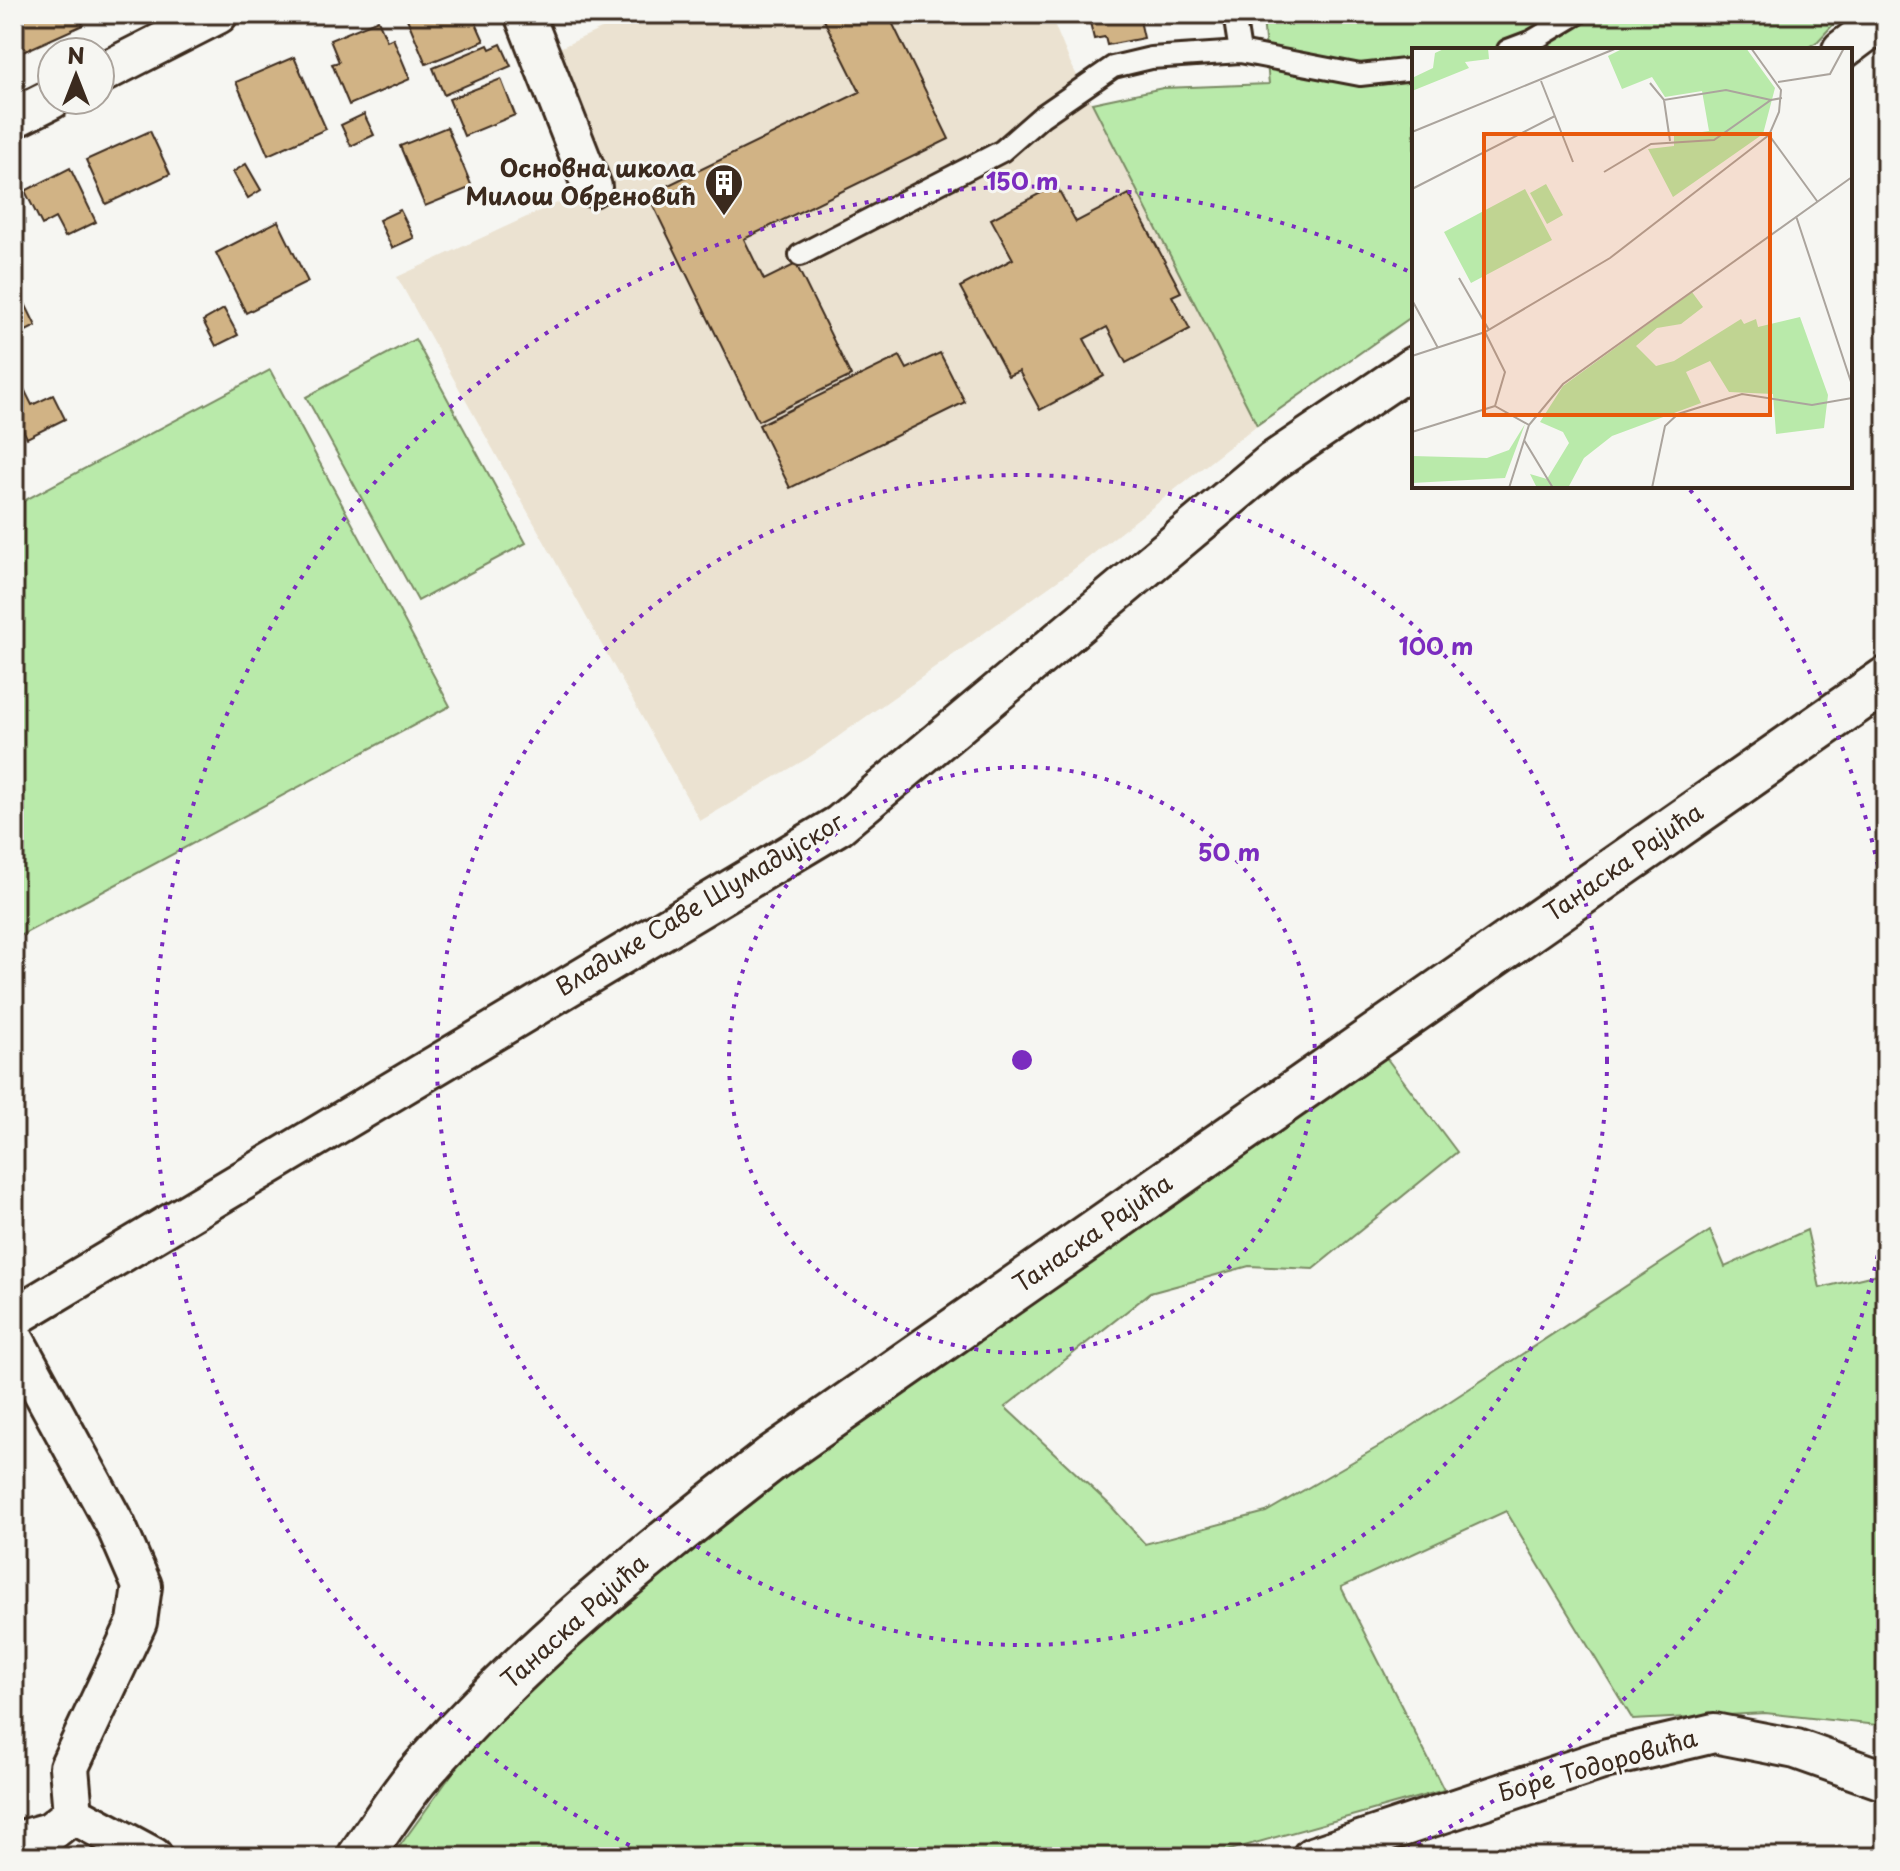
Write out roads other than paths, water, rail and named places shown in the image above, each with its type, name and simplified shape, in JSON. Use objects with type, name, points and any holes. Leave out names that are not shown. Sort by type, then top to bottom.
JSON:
[{"type":"street","points":[[116,66],[218,14]]},
{"type":"street","points":[[524,14],[592,187]]},
{"type":"street","points":[[1845,48],[1886,17]]},
{"type":"street","points":[[14,118],[36,107]]},
{"type":"street","name":"Владике Саве Шумадијског","points":[[18,1310],[839,825],[1272,462],[1412,367]]},
{"type":"street","name":"Танаска Рајића","points":[[360,1857],[415,1779],[522,1666],[646,1556],[772,1458],[1886,680]]},
{"type":"street","points":[[18,1310],[142,1586],[137,1622],[69,1767],[73,1814]]},
{"type":"street","name":"Боре Тодоровића","points":[[1312,1857],[1608,1758],[1714,1733],[1796,1749],[1886,1781]]},
{"type":"street","points":[[14,1842],[50,1832],[73,1814]]},
{"type":"street","points":[[73,1814],[153,1857]]},
{"type":"lane","points":[[1234,14],[1240,52]]},
{"type":"lane","points":[[1513,48],[1532,41],[1577,14]]},
{"type":"lane","points":[[800,255],[1002,151],[1042,116],[1113,67],[1151,58],[1240,52],[1360,75],[1412,69]]},
{"type":"place","name":"Основна школа Милош Обреновић","points":[[724,217]]}]
